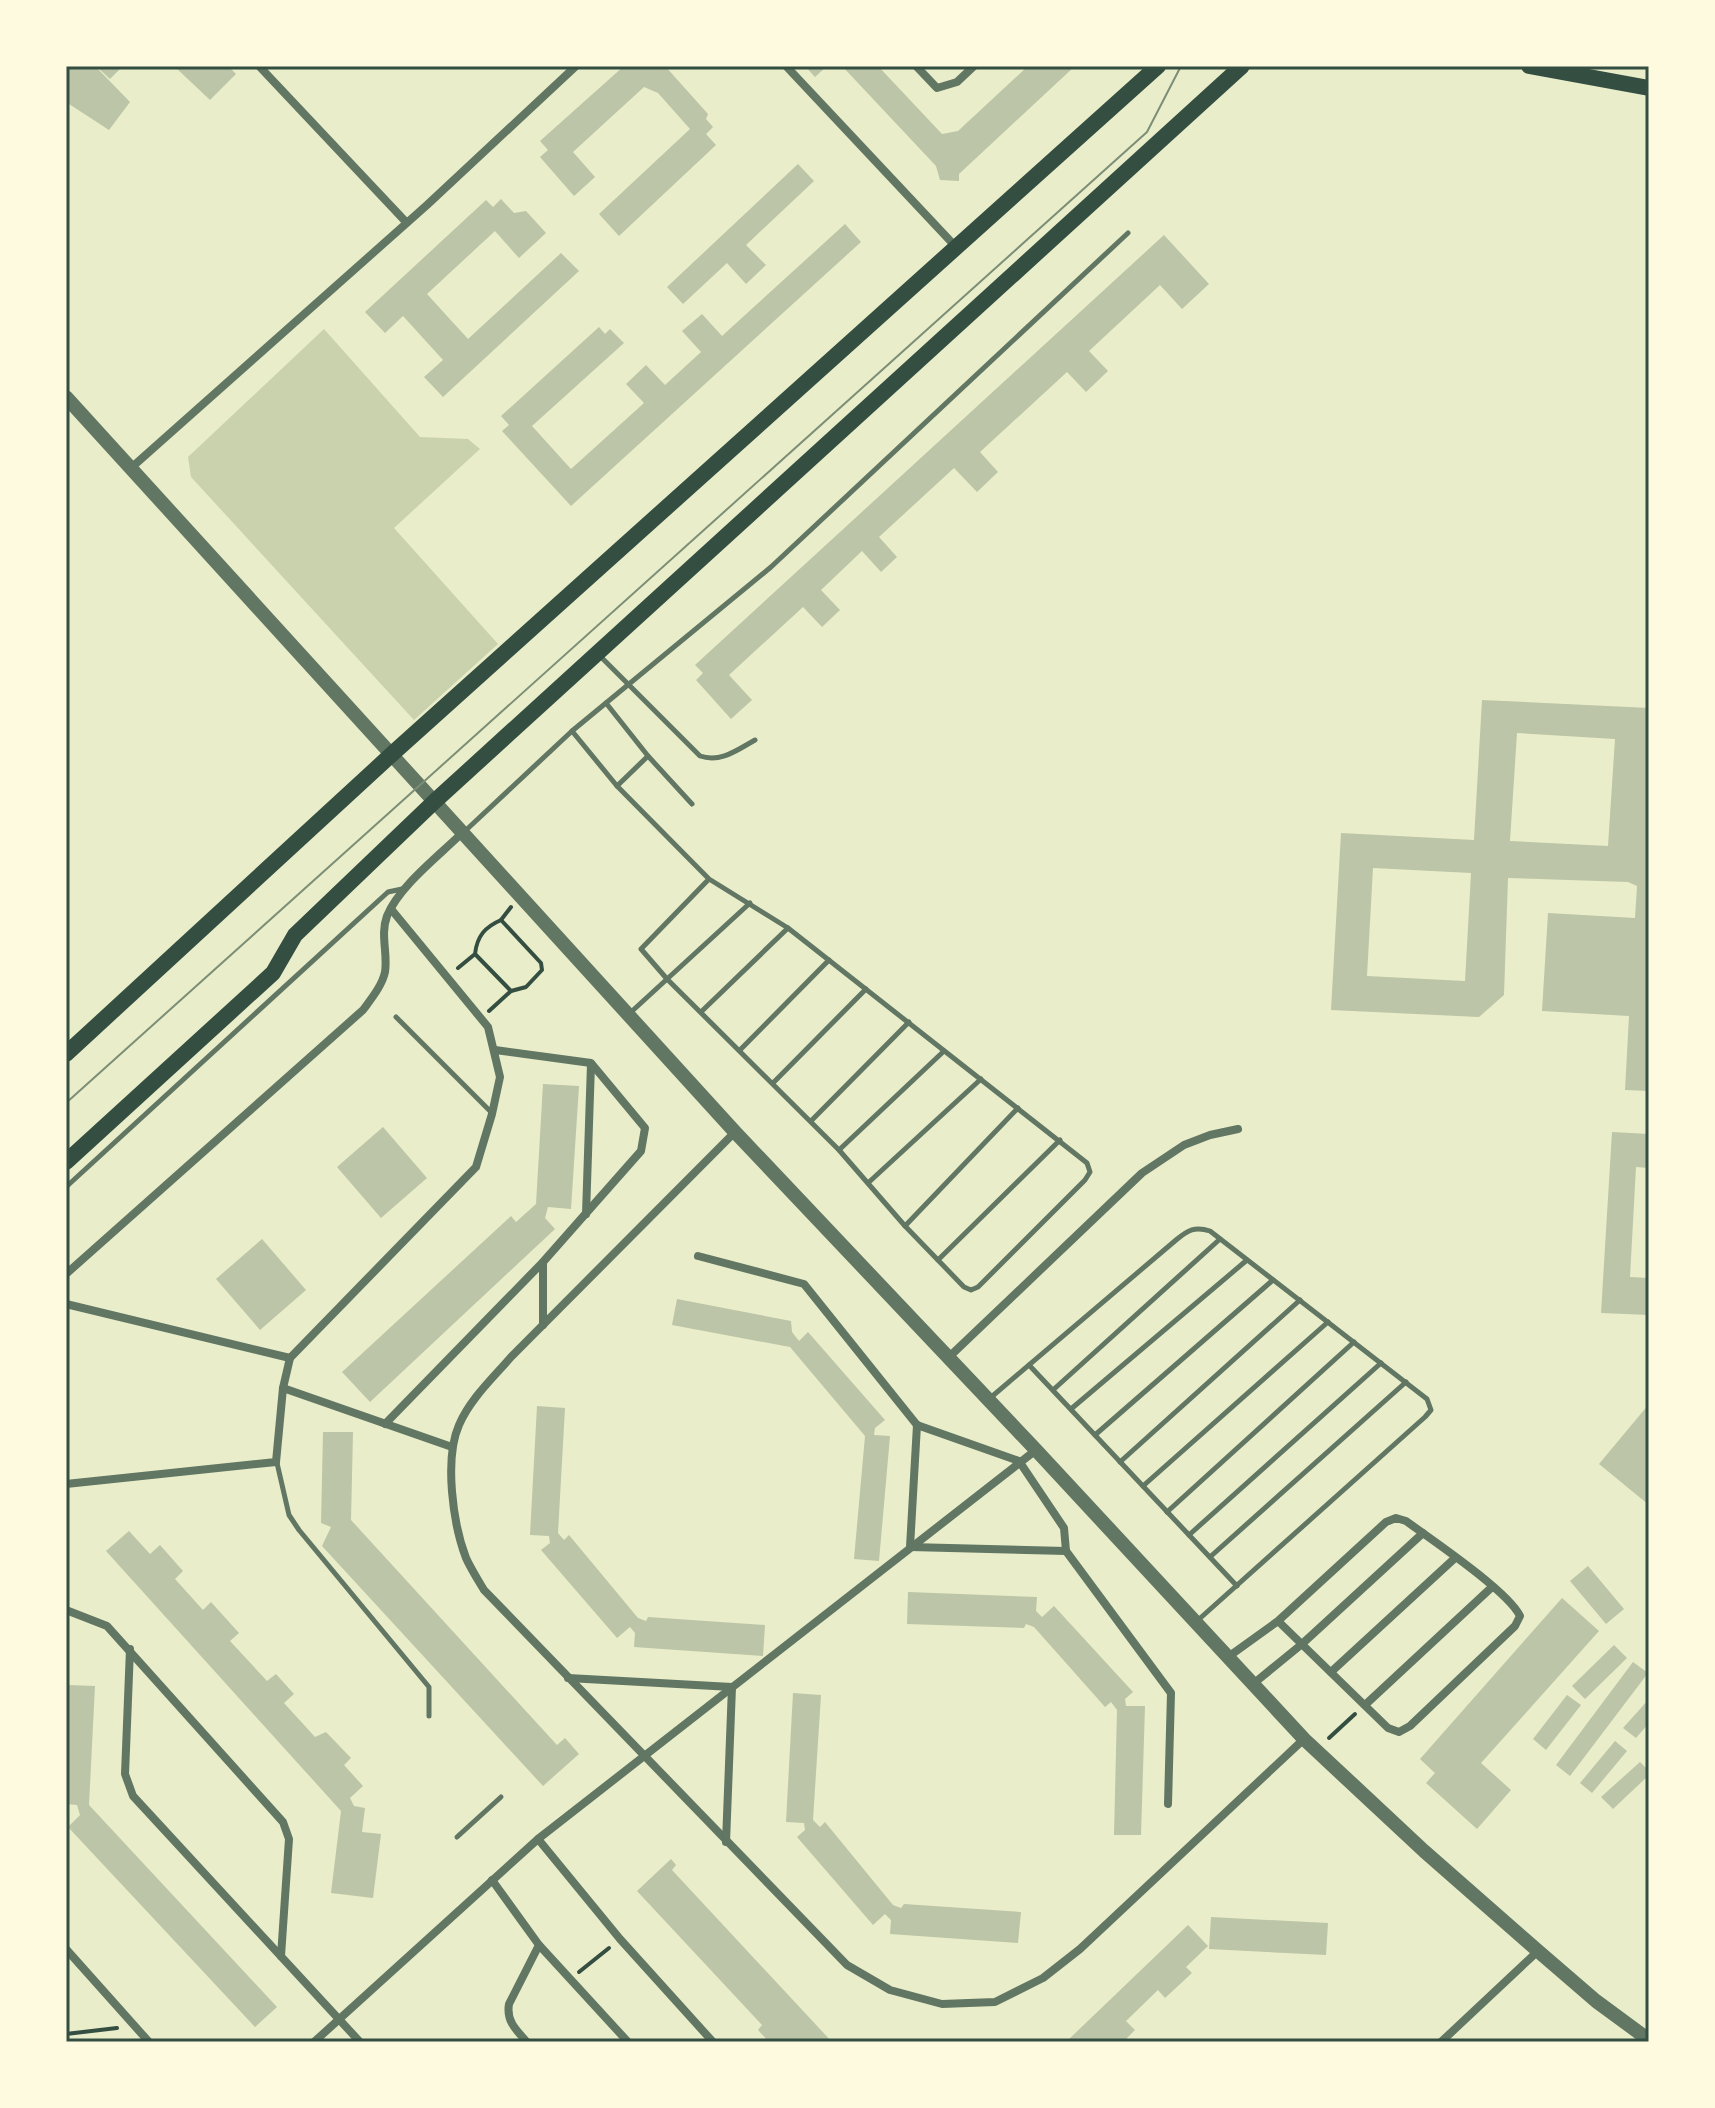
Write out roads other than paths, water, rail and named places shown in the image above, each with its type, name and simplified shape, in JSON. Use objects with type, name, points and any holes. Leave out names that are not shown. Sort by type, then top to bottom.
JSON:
[{"type":"main road","points":[[66,1054],[392,754],[1158,66]]},
{"type":"main road","points":[[66,1162],[273,973],[295,935],[435,801],[1242,66]]},
{"type":"main road","points":[[1529,66],[1649,88]]},
{"type":"street","points":[[259,66],[406,222]]},
{"type":"street","points":[[131,468],[576,66]]},
{"type":"street","points":[[786,66],[957,248]]},
{"type":"street","points":[[916,66],[937,88],[957,82],[974,66]]},
{"type":"street","points":[[66,397],[735,1132],[1304,1739],[1424,1851],[1538,1951],[1596,2001],[1649,2040]]},
{"type":"street","points":[[66,1274],[363,1010],[385,973],[383,933],[391,909],[405,889],[463,832]]},
{"type":"street","points":[[66,1484],[276,1462],[283,1388],[290,1358],[476,1167],[500,1077],[488,1027],[391,909]]},
{"type":"street","points":[[385,1424],[543,1262],[641,1151],[645,1128],[591,1063],[495,1050]]},
{"type":"street","points":[[586,1214],[591,1063]]},
{"type":"street","points":[[948,1358],[1142,1173],[1184,1145],[1238,1129]]},
{"type":"street","points":[[735,1132],[477,1396],[459,1425],[452,1447],[450,1469],[456,1513],[466,1557],[484,1590],[847,1965],[890,1990],[942,2004],[995,2002],[1043,1978],[1080,1949],[1304,1739]]},
{"type":"street","points":[[698,1256],[804,1284],[917,1425],[1019,1461],[1064,1528],[1066,1551],[1171,1693],[1168,1804]]},
{"type":"street","points":[[543,1262],[543,1326]]},
{"type":"street","points":[[66,1304],[290,1358]]},
{"type":"street","points":[[283,1388],[452,1447]]},
{"type":"street","points":[[910,1547],[917,1425]]},
{"type":"street","points":[[314,2042],[538,1839],[1036,1450]]},
{"type":"street","points":[[1228,1657],[1278,1621],[1386,1522],[1396,1518],[1423,1533],[1492,1587],[1515,1606],[1520,1616],[1515,1626],[1410,1726],[1399,1732],[1388,1728],[1278,1621]]},
{"type":"street","points":[[1253,1684],[1302,1644],[1423,1533]]},
{"type":"street","points":[[910,1547],[1066,1551]]},
{"type":"street","points":[[1331,1672],[1455,1558]]},
{"type":"street","points":[[1365,1705],[1492,1587]]},
{"type":"street","points":[[66,1610],[107,1626],[283,1822],[289,1839],[281,1956]]},
{"type":"street","points":[[130,1649],[125,1774],[133,1796],[360,2042]]},
{"type":"street","points":[[567,1678],[732,1687]]},
{"type":"street","points":[[726,1842],[732,1687]]},
{"type":"street","points":[[538,1839],[620,1939],[713,2042]]},
{"type":"street","points":[[492,1880],[539,1945],[628,2042]]},
{"type":"street","points":[[527,2042],[507,2014],[539,1945]]},
{"type":"street","points":[[66,1949],[149,2042]]},
{"type":"street","points":[[1441,2042],[1538,1951]]},
{"type":"lane","points":[[463,832],[572,731],[771,567],[1128,233]]},
{"type":"lane","points":[[597,653],[700,756],[723,758],[755,740]]},
{"type":"lane","points":[[606,703],[692,804]]},
{"type":"lane","points":[[572,731],[617,786],[709,879],[788,928],[1087,1163],[1090,1172],[978,1287],[971,1290],[964,1287],[905,1226],[839,1150],[643,953],[642,945],[709,879]]},
{"type":"lane","points":[[617,786],[648,756]]},
{"type":"lane","points":[[66,1187],[388,892],[405,889]]},
{"type":"lane","points":[[628,1014],[750,903]]},
{"type":"lane","points":[[702,1011],[788,928]]},
{"type":"lane","points":[[740,1050],[829,960]]},
{"type":"lane","points":[[773,1083],[866,989]]},
{"type":"lane","points":[[396,1017],[492,1114]]},
{"type":"lane","points":[[811,1121],[909,1022]]},
{"type":"lane","points":[[839,1150],[944,1051]]},
{"type":"lane","points":[[868,1183],[981,1079]]},
{"type":"lane","points":[[905,1226],[1018,1108]]},
{"type":"lane","points":[[938,1260],[1060,1140]]},
{"type":"lane","points":[[988,1400],[1188,1230],[1198,1227],[1210,1231],[1427,1399],[1431,1410],[1425,1417],[1196,1622]]},
{"type":"lane","points":[[1053,1390],[1220,1239]]},
{"type":"lane","points":[[1071,1409],[1247,1260]]},
{"type":"lane","points":[[1095,1435],[1273,1280]]},
{"type":"lane","points":[[1120,1462],[1300,1300]]},
{"type":"lane","points":[[1143,1486],[1328,1322]]},
{"type":"lane","points":[[1167,1512],[1354,1342]]},
{"type":"lane","points":[[1189,1535],[1381,1363]]},
{"type":"lane","points":[[1029,1365],[1237,1586]]},
{"type":"lane","points":[[1210,1557],[1406,1382]]},
{"type":"lane","points":[[276,1462],[289,1515],[429,1687],[429,1716]]},
{"type":"lane","points":[[457,1837],[501,1797]]},
{"type":"tram line","points":[[66,1103],[1147,132],[1181,66]]}]
